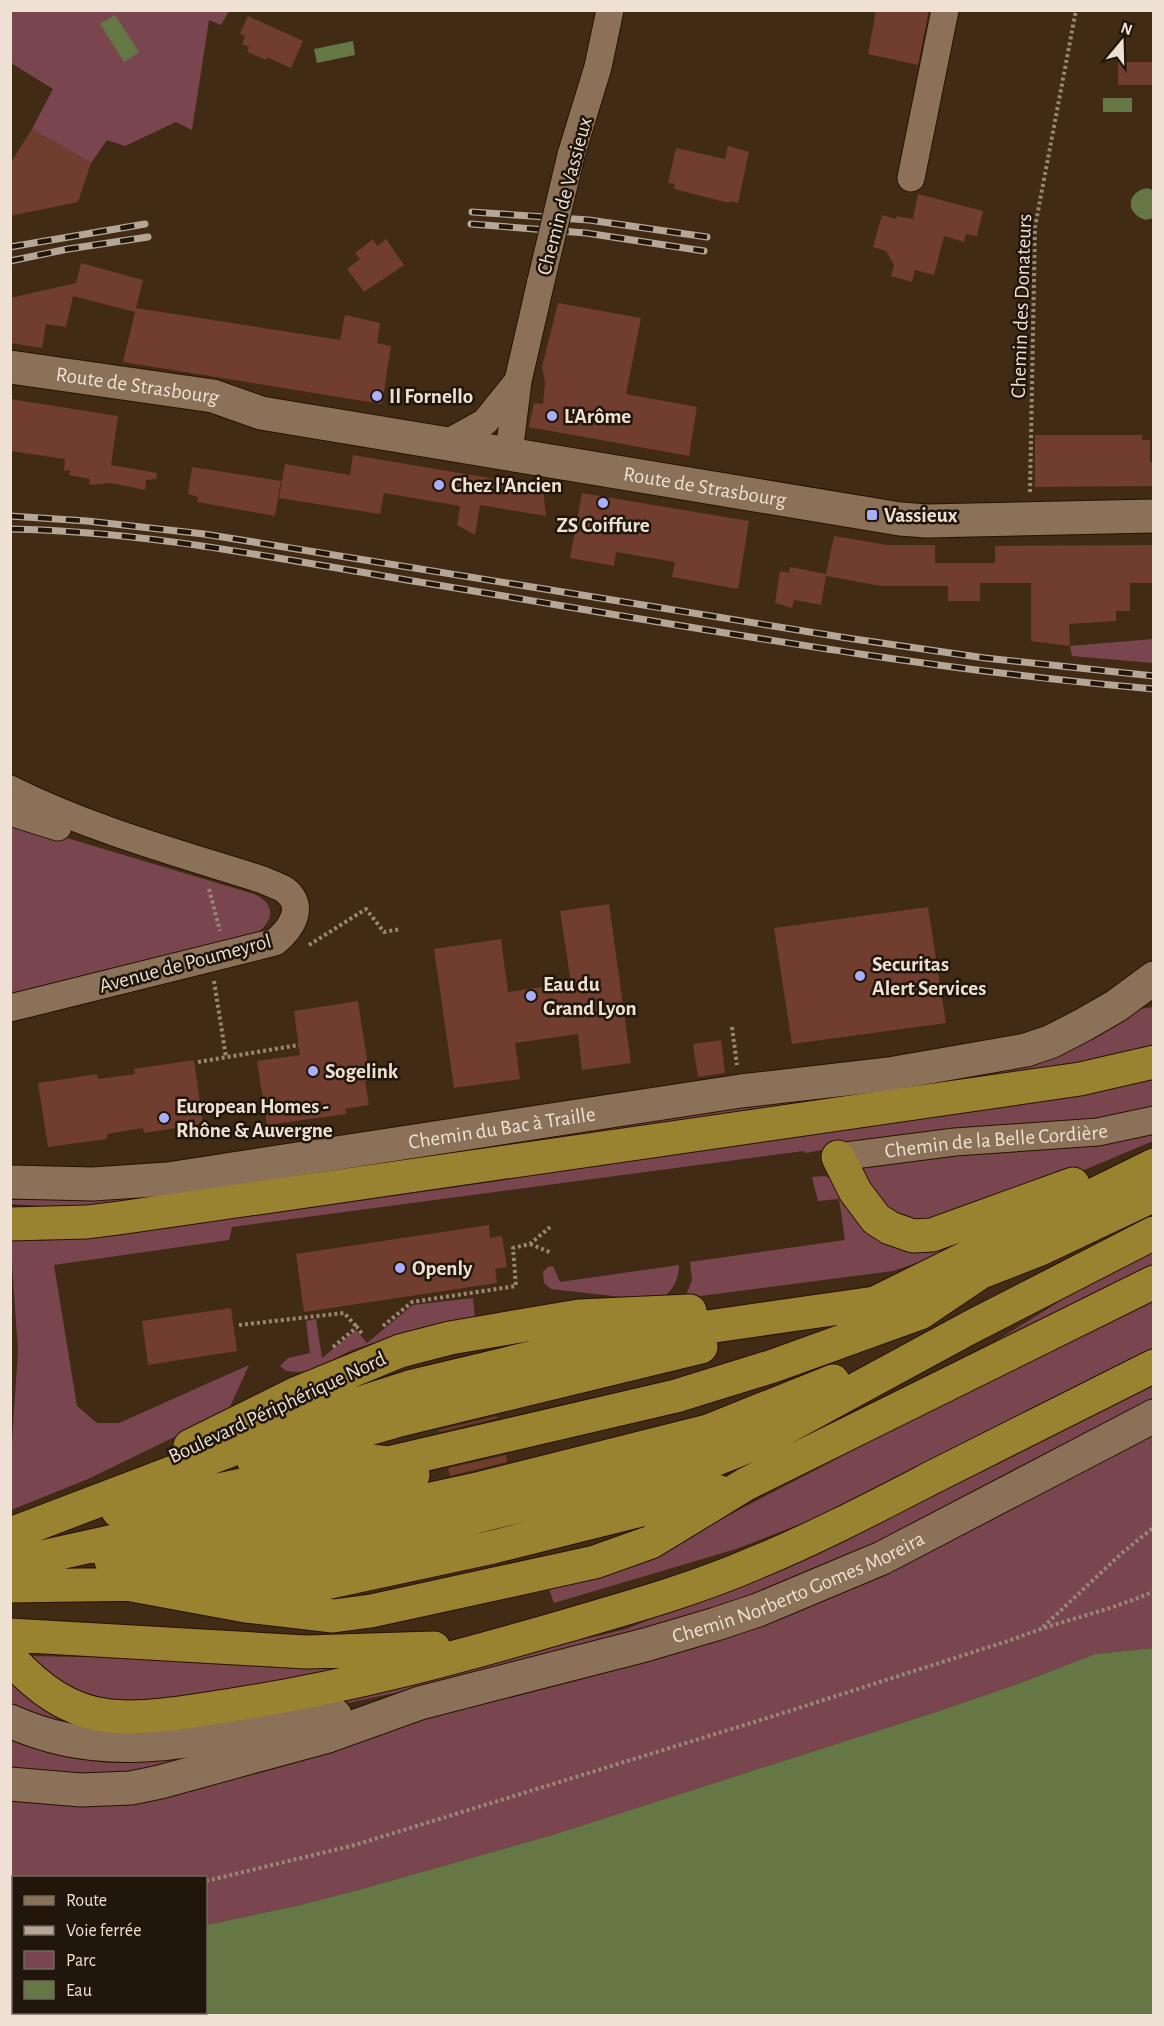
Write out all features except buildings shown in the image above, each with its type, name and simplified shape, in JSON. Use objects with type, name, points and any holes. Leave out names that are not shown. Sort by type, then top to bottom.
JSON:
[{"type":"highway","points":[[10,1224],[87,1222],[235,1202],[1080,1079],[1154,1062]]},
{"type":"highway","points":[[838,1157],[855,1191],[876,1218],[890,1228],[913,1236],[932,1235],[1154,1154]]},
{"type":"highway","points":[[15,1555],[326,1414],[413,1386],[589,1344],[875,1303],[1154,1165]]},
{"type":"highway","name":"Boulevard Périphérique Nord","points":[[15,1555],[269,1468],[402,1431],[603,1386],[978,1274],[1038,1250],[1154,1195]]},
{"type":"highway","points":[[10,1217],[59,1223]]},
{"type":"highway","points":[[132,1585],[276,1576],[490,1532],[736,1473],[969,1328],[1154,1233]]},
{"type":"highway","points":[[15,1555],[361,1460],[388,1463],[676,1396],[836,1345],[920,1313],[978,1274]]},
{"type":"highway","points":[[132,1585],[274,1594],[493,1547],[746,1484],[1154,1282]]},
{"type":"highway","points":[[15,1555],[332,1493],[476,1461],[710,1404],[969,1328]]},
{"type":"highway","points":[[15,1555],[79,1564],[160,1555],[264,1536],[481,1488],[708,1431],[969,1328]]},
{"type":"highway","points":[[15,1555],[132,1585],[246,1606],[333,1616],[370,1611],[595,1562],[651,1542],[705,1511],[969,1328]]},
{"type":"highway","points":[[264,1536],[284,1521],[709,1418],[969,1328]]},
{"type":"highway","points":[[10,1658],[30,1680],[65,1704],[109,1716],[136,1717],[337,1687],[522,1638],[672,1594],[755,1564],[860,1515],[1154,1365]]},
{"type":"highway","points":[[332,1493],[379,1499]]},
{"type":"highway","points":[[10,1635],[306,1652],[433,1648],[522,1638]]},
{"type":"main road","name":"Route de Strasbourg","points":[[10,367],[213,396],[261,413],[900,519],[927,521],[1154,516]]},
{"type":"main road","name":"Route de Strasbourg","points":[[10,386],[224,417],[261,413]]},
{"type":"main road","name":"Chemin du Bac à Traille","points":[[10,1182],[93,1184],[168,1179],[741,1091],[889,1074],[1026,1050],[1050,1042],[1116,1006],[1151,980]]},
{"type":"main road","name":"Chemin du Bac à Traille","points":[[994,1055],[1151,980]]},
{"type":"main road","name":"Chemin Norberto Gomes Moreira","points":[[420,1703],[645,1645],[758,1610],[892,1553],[1154,1416]]},
{"type":"main road","points":[[10,1721],[65,1740],[90,1745],[120,1746],[209,1738],[323,1716],[420,1703]]},
{"type":"main road","points":[[10,1784],[81,1790],[141,1786],[217,1768],[328,1736],[420,1703]]},
{"type":"street","name":"Chemin de Vassieux","points":[[509,453],[518,381],[571,155],[598,67],[610,10]]},
{"type":"street","points":[[911,178],[945,10]]},
{"type":"street","name":"Chemin de Vassieux","points":[[447,443],[485,422],[518,381]]},
{"type":"street","name":"Avenue de Poumeyrol","points":[[10,789],[61,813],[262,880],[285,890],[293,899],[296,910],[294,923],[274,942],[10,1008]]},
{"type":"street","name":"Avenue de Poumeyrol","points":[[10,812],[94,838],[262,880]]},
{"type":"street","name":"Chemin de la Belle Cordière","points":[[838,1157],[932,1144],[1098,1131],[1154,1120]]},
{"type":"path","name":"Chemin des Donateurs","points":[[1030,498],[1035,227],[1076,10]]},
{"type":"path","points":[[217,887],[207,884],[223,940]]},
{"type":"path","points":[[299,947],[308,945],[366,909],[384,932],[401,929]]},
{"type":"path","points":[[213,978],[226,1057]]},
{"type":"path","points":[[732,1027],[741,1091]]},
{"type":"path","points":[[198,1062],[299,1046]]},
{"type":"path","points":[[515,1277],[513,1248],[530,1244],[550,1227]]},
{"type":"path","points":[[530,1244],[552,1253]]},
{"type":"path","points":[[239,1325],[344,1313],[357,1327]]},
{"type":"path","points":[[1042,1627],[1122,1553],[1154,1527]]},
{"type":"path","points":[[207,1881],[356,1845],[780,1714],[1014,1639],[1042,1627],[1129,1603],[1154,1591]]},
{"type":"green space","points":[[10,11],[229,11],[221,25],[209,20],[192,130],[176,122],[125,146],[107,140],[91,163],[32,129],[53,89],[11,63]]},
{"type":"green space","points":[[1153,639],[1153,663],[1072,656],[1070,646]]},
{"type":"green space","points":[[10,821],[254,894],[267,903],[269,919],[266,925],[254,935],[11,994]]},
{"type":"green space","points":[[1153,1007],[1153,1045],[1113,1058],[75,1208],[11,1204],[10,1200],[74,1199],[970,1071],[1134,1010]]},
{"type":"green space","points":[[1153,1070],[1153,1110],[1129,1117],[908,1135],[805,1153],[804,1151],[232,1227],[229,1240],[54,1265],[77,1406],[97,1423],[119,1423],[249,1365],[228,1411],[88,1479],[11,1510],[11,1456],[18,1351],[10,1234]]},
{"type":"green space","points":[[1153,1125],[1153,1141],[1089,1168],[940,1224],[894,1222],[862,1171],[864,1167]]},
{"type":"green space","points":[[812,1177],[830,1178],[868,1228],[1052,1202],[931,1258],[893,1271],[685,1298],[692,1280],[690,1262],[845,1240],[839,1199],[818,1201]]},
{"type":"green space","points":[[1153,1248],[1153,1270],[933,1380],[1081,1288]]},
{"type":"green space","points":[[679,1265],[678,1276],[673,1286],[657,1301],[551,1289],[544,1283],[543,1272],[553,1266],[560,1282]]},
{"type":"green space","points":[[1153,1294],[1153,1349],[981,1438],[811,1520],[736,1549],[554,1603],[547,1583],[660,1551]]},
{"type":"green space","points":[[473,1298],[475,1318],[372,1343],[307,1371],[286,1371],[280,1366],[288,1358],[310,1353],[306,1321],[316,1319],[322,1358],[356,1330],[367,1343],[413,1305]]},
{"type":"green space","points":[[1153,1382],[1153,1403],[869,1555],[700,1620],[490,1673],[309,1711],[112,1737],[11,1710],[11,1677],[53,1711],[403,1683],[626,1629],[823,1550]]},
{"type":"green space","points":[[1153,1430],[1153,1648],[1095,1654],[933,1713],[552,1835],[358,1890],[207,1925],[207,1876],[12,1876],[11,1947],[10,1794],[48,1799],[724,1634]]},
{"type":"green space","points":[[25,1656],[378,1662],[253,1692],[127,1704],[69,1691]]},
{"type":"green space","points":[[11,1732],[212,1749],[143,1776],[11,1775]]},
{"type":"water","points":[[115,15],[139,52],[124,62],[100,24]]},
{"type":"water","points":[[353,41],[355,55],[317,63],[314,49]]},
{"type":"water","points":[[1103,98],[1132,98],[1132,112],[1103,112]]},
{"type":"water","points":[[1147,188],[1153,190],[1154,218],[1146,220],[1134,213],[1131,203],[1135,194]]},
{"type":"water","points":[[1153,1648],[1153,2015],[11,2015],[11,1947],[12,2014],[207,2014],[207,1925],[358,1890],[552,1835],[933,1713],[1095,1654]]},
{"type":"railway","points":[[472,212],[589,220],[707,237]]},
{"type":"railway","points":[[10,247],[145,224]]},
{"type":"railway","points":[[471,224],[586,233],[704,251]]},
{"type":"railway","points":[[10,261],[68,249],[148,237]]},
{"type":"railway","points":[[10,516],[87,521],[204,534],[847,638],[985,658],[1154,676]]},
{"type":"railway","points":[[10,529],[111,535],[263,555],[875,656],[968,669],[1154,689]]},
{"type":"place","name":"Il Fornello","points":[[377,396]]},
{"type":"place","name":"L'Arôme","points":[[552,416]]},
{"type":"place","name":"Chez l'Ancien","points":[[439,485]]},
{"type":"place","name":"ZS Coiffure","points":[[603,503]]},
{"type":"place","name":"Vassieux","points":[[872,515]]},
{"type":"place","name":"Securitas Alert Services","points":[[860,976]]},
{"type":"place","name":"Eau du Grand Lyon","points":[[531,996]]},
{"type":"place","name":"Sogelink","points":[[313,1071]]},
{"type":"place","name":"European Homes - Rhône & Auvergne","points":[[164,1118]]},
{"type":"place","name":"Openly","points":[[400,1268]]}]
